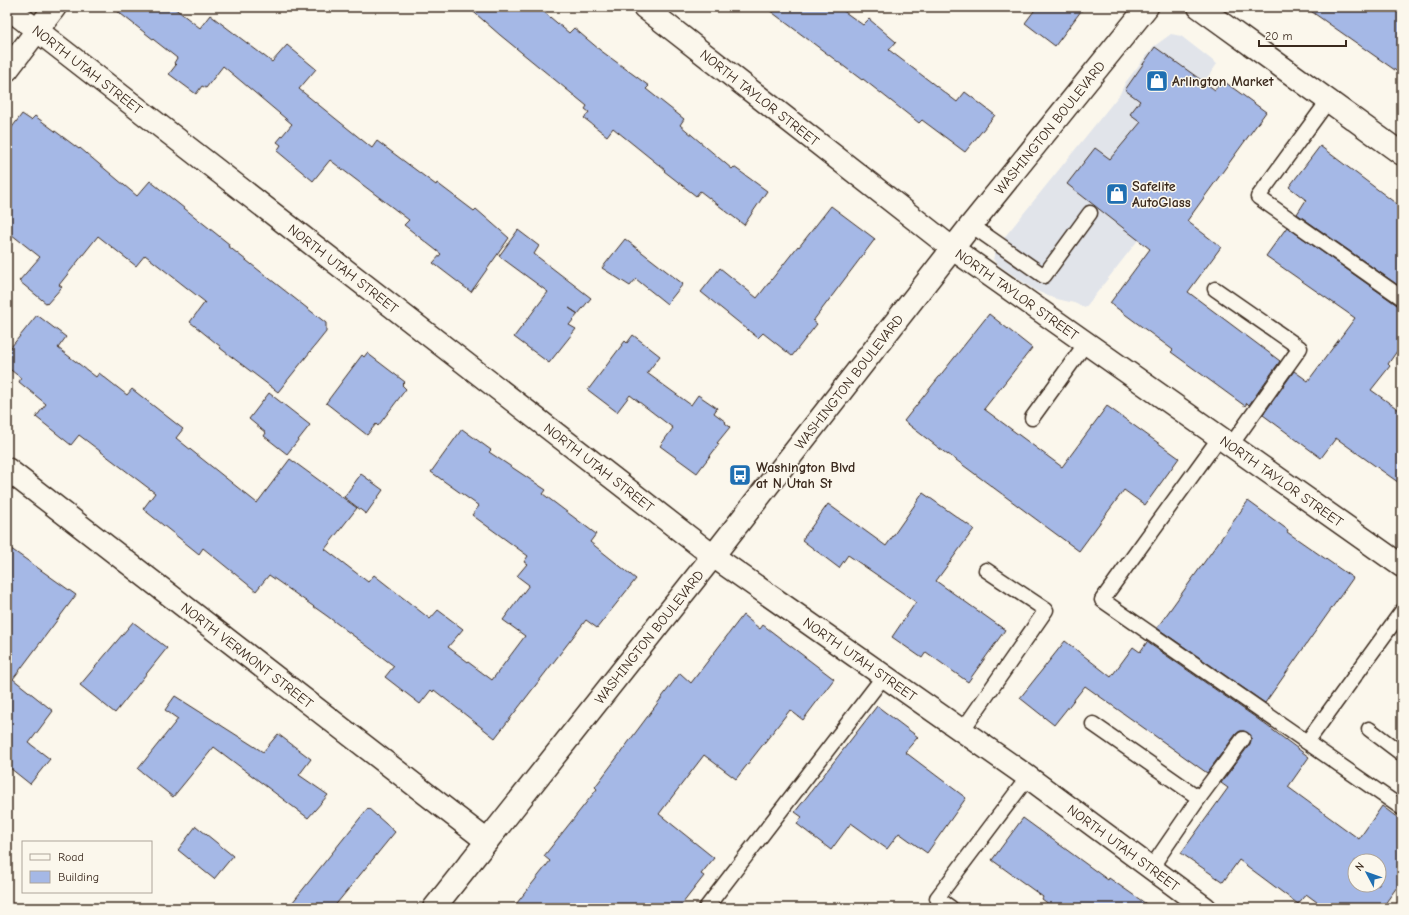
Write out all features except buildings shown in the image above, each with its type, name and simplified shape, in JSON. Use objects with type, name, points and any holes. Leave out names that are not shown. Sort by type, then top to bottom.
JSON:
[{"type":"street","name":"NORTH UTAH STREET","points":[[8,7],[713,556],[1028,777],[1205,908]]},
{"type":"street","points":[[7,70],[55,7]]},
{"type":"street","name":"NORTH TAYLOR STREET","points":[[644,7],[953,249],[1402,566]]},
{"type":"street","name":"WASHINGTON BOULEVARD","points":[[434,908],[713,556],[953,249],[1147,7]]},
{"type":"street","points":[[1199,7],[1402,154]]},
{"type":"street","name":"NORTH VERMONT STREET","points":[[7,468],[487,841]]},
{"type":"lane","points":[[1328,101],[1258,197],[1402,298]]},
{"type":"lane","points":[[972,225],[1044,276],[1090,213]]},
{"type":"lane","points":[[1215,289],[1300,348],[1225,441],[1102,600],[1402,807]]},
{"type":"lane","points":[[1032,418],[1086,343]]},
{"type":"lane","points":[[962,731],[1046,610],[986,570]]},
{"type":"lane","points":[[1308,742],[1402,611]]},
{"type":"lane","points":[[706,908],[884,676]]},
{"type":"lane","points":[[1092,724],[1199,798]]},
{"type":"lane","points":[[1369,729],[1402,754]]},
{"type":"lane","points":[[1151,868],[1199,798],[1243,739]]},
{"type":"lane","points":[[951,908],[937,898],[1028,777]]},
{"type":"shaded area","points":[[1171,34],[1181,36],[1217,64],[1137,177],[1167,203],[1085,308],[1036,291],[997,264],[993,259],[996,251],[1007,234],[1120,94],[1125,83],[1153,47]]},
{"type":"place","name":"Arlington Market","points":[[1157,81]]},
{"type":"place","name":"Safelite AutoGlass","points":[[1117,194]]},
{"type":"place","name":"Washington Blvd at N Utah St","points":[[740,475]]}]
